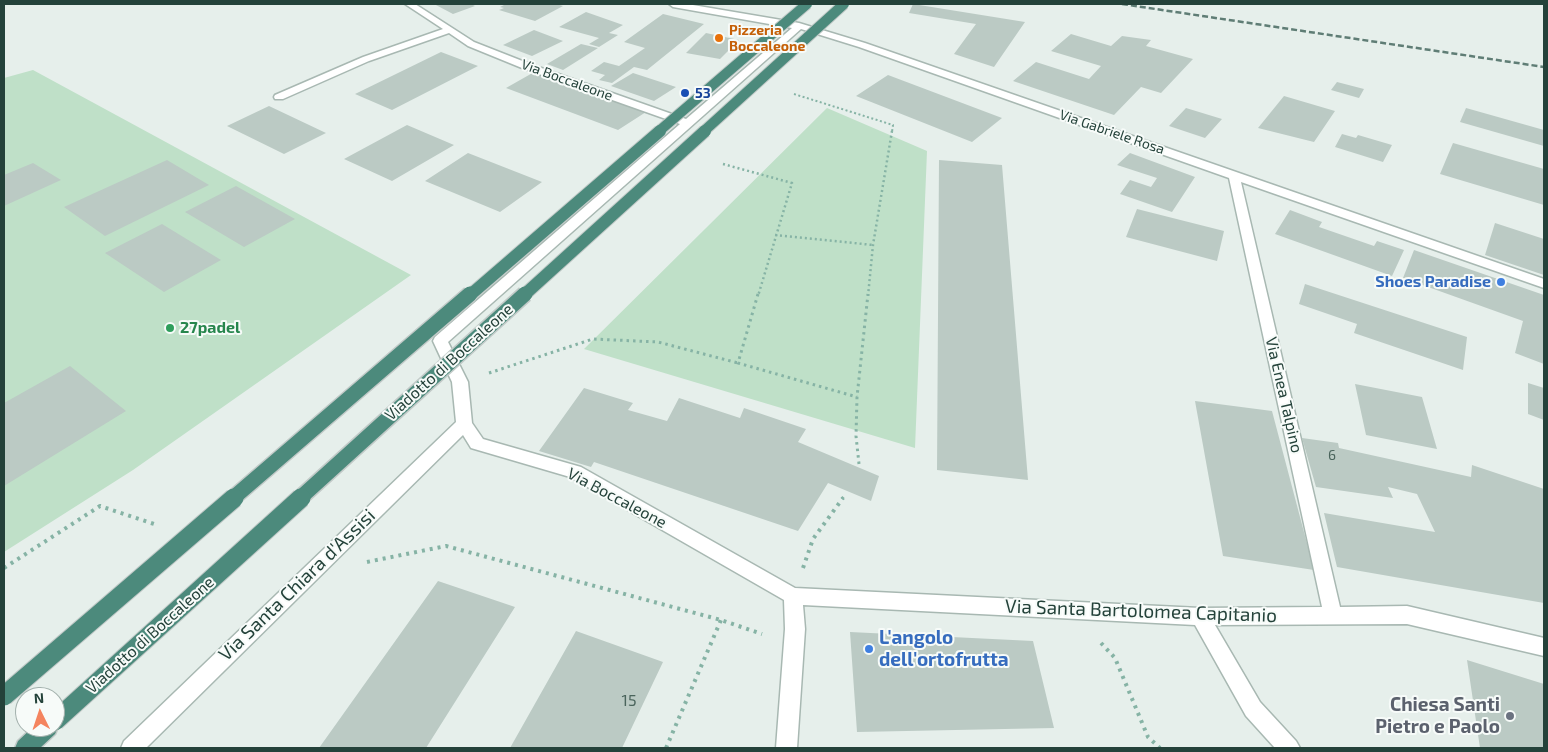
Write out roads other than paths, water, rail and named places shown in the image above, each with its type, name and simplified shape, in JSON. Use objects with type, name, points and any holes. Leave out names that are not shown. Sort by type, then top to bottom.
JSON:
[{"type":"highway","points":[[4,696],[807,4]]},
{"type":"highway","name":"Viadotto di Boccaleone","points":[[65,712],[844,4]]},
{"type":"highway","points":[[25,748],[37,737]]},
{"type":"street","name":"Via Boccaleone","points":[[409,4],[471,44],[526,66],[688,123]]},
{"type":"street","name":"Via Gabriele Rosa","points":[[673,4],[799,26],[862,45],[1544,284]]},
{"type":"street","name":"Via Boccaleone","points":[[793,596],[575,472],[477,444],[464,424],[460,382],[440,341],[799,26]]},
{"type":"street","points":[[279,96],[366,59],[450,30]]},
{"type":"street","name":"Via Enea Talpino","points":[[1234,175],[1333,616]]},
{"type":"street","name":"Via Santa Chiara d'Assisi","points":[[131,748],[464,424]]},
{"type":"street","points":[[786,748],[795,629],[793,596]]},
{"type":"street","name":"Via Santa Bartolomea Capitanio","points":[[793,596],[1200,617],[1407,615],[1544,647]]},
{"type":"street","points":[[1200,617],[1253,709],[1289,748]]},
{"type":"railway","points":[[1122,4],[1544,67]]},
{"type":"place","name":"Pizzeria Boccaleone","points":[[719,38]]},
{"type":"place","name":"53","points":[[685,93]]},
{"type":"place","name":"Shoes Paradise","points":[[1501,282]]},
{"type":"place","name":"27padel","points":[[170,328]]},
{"type":"place","name":"L'angolo dell'ortofrutta","points":[[869,649]]},
{"type":"place","name":"Chiesa Santi Pietro e Paolo","points":[[1510,716]]}]
